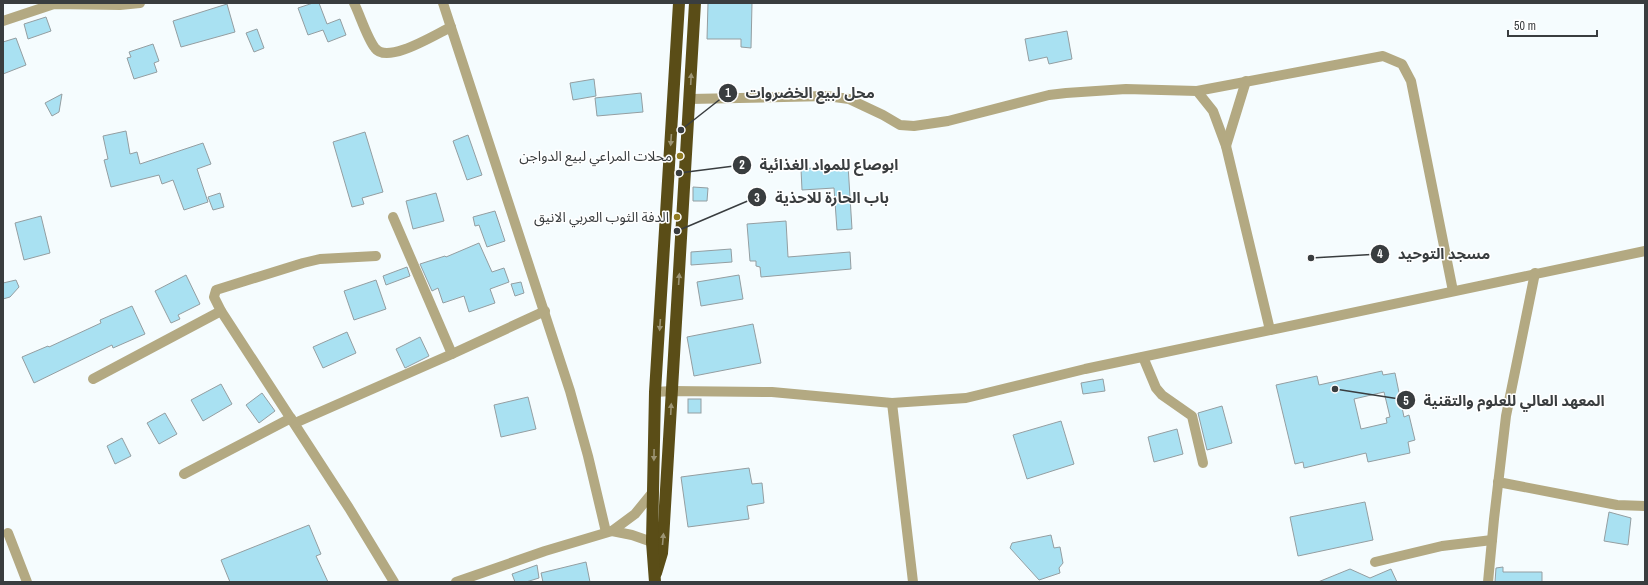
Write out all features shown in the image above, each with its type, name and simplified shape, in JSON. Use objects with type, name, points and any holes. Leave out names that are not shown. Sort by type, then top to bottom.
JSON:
[{"type":"highway","points":[[655,579],[652,542],[655,392],[679,3]]},
{"type":"highway","points":[[655,579],[660,563],[663,540],[695,3]]},
{"type":"highway","points":[[664,253],[681,253]]},
{"type":"street","points":[[3,21],[54,4],[120,5],[140,3]]},
{"type":"street","points":[[354,3],[375,50],[385,54],[397,53],[451,27]]},
{"type":"street","points":[[443,3],[526,258],[545,311],[579,423],[609,532]]},
{"type":"street","points":[[690,99],[827,96],[849,99],[884,115],[900,125],[914,126],[948,121],[1049,95],[1126,89],[1197,91],[1383,56],[1402,64],[1411,81],[1453,291]]},
{"type":"street","points":[[1226,146],[1246,81]]},
{"type":"street","points":[[1197,91],[1213,111],[1226,146],[1270,330]]},
{"type":"street","points":[[393,217],[452,354]]},
{"type":"street","points":[[655,392],[772,392],[892,403],[966,398],[1085,369],[1645,251]]},
{"type":"street","points":[[376,256],[320,259],[303,262],[216,290],[214,298],[350,508],[394,582]]},
{"type":"street","points":[[1488,582],[1506,416],[1535,273]]},
{"type":"street","points":[[93,379],[221,311]]},
{"type":"street","points":[[184,474],[293,420],[452,354],[545,311]]},
{"type":"street","points":[[1143,357],[1156,388],[1162,395],[1192,416],[1203,463]]},
{"type":"street","points":[[892,403],[913,582]]},
{"type":"street","points":[[1498,482],[1617,505],[1645,506]]},
{"type":"street","points":[[456,582],[545,551],[609,532],[635,514],[653,492]]},
{"type":"street","points":[[609,532],[632,535],[652,542]]},
{"type":"street","points":[[8,533],[27,582]]},
{"type":"street","points":[[1374,562],[1442,546],[1492,540]]},
{"type":"building","points":[[313,3],[319,3],[327,24],[340,19],[346,35],[328,42],[323,30],[308,35],[298,8]]},
{"type":"building","points":[[708,3],[752,3],[751,48],[741,47],[741,39],[707,39]]},
{"type":"building","points":[[227,4],[235,32],[181,47],[173,21]]},
{"type":"building","points":[[46,17],[51,31],[28,39],[24,24]]},
{"type":"building","points":[[257,29],[264,48],[254,52],[246,33]]},
{"type":"building","points":[[1067,31],[1072,59],[1049,64],[1047,57],[1029,61],[1025,39]]},
{"type":"building","points":[[16,38],[26,65],[3,74],[3,42]]},
{"type":"building","points":[[153,44],[159,61],[154,63],[157,72],[134,79],[127,58],[131,57],[129,52]]},
{"type":"building","points":[[594,79],[596,96],[573,100],[570,83]]},
{"type":"building","points":[[641,93],[643,112],[597,116],[595,98]]},
{"type":"building","points":[[62,94],[59,112],[52,116],[45,103]]},
{"type":"building","points":[[126,131],[130,154],[137,152],[140,164],[203,143],[211,164],[197,169],[208,202],[184,210],[173,180],[162,184],[159,175],[111,187],[104,160],[108,159],[103,136]]},
{"type":"building","points":[[365,132],[383,192],[362,198],[364,204],[352,207],[333,142]]},
{"type":"building","points":[[468,135],[482,175],[467,180],[453,141]]},
{"type":"building","points":[[848,165],[852,229],[837,230],[834,188],[802,190],[801,169]]},
{"type":"building","points":[[693,187],[708,188],[707,201],[693,201]]},
{"type":"building","points":[[220,193],[224,207],[213,210],[208,197]]},
{"type":"building","points":[[436,193],[444,221],[413,229],[406,201]]},
{"type":"building","points":[[495,211],[505,241],[487,247],[479,225],[475,226],[473,217]]},
{"type":"building","points":[[41,216],[50,253],[24,260],[15,223]]},
{"type":"building","points":[[786,221],[788,257],[850,252],[851,269],[761,277],[760,267],[756,266],[756,261],[750,261],[747,224]]},
{"type":"building","points":[[479,243],[492,272],[504,268],[509,282],[490,289],[495,303],[469,312],[464,296],[443,303],[438,288],[432,291],[420,264],[445,256],[446,257]]},
{"type":"building","points":[[731,249],[732,262],[691,265],[691,252]]},
{"type":"building","points":[[407,267],[410,276],[386,285],[383,276]]},
{"type":"building","points":[[186,275],[200,304],[178,315],[180,319],[171,323],[155,291]]},
{"type":"building","points":[[739,275],[743,299],[701,306],[697,282]]},
{"type":"building","points":[[16,280],[19,287],[10,297],[3,299],[3,283]]},
{"type":"building","points":[[376,280],[386,309],[354,320],[344,291]]},
{"type":"building","points":[[521,282],[524,293],[515,296],[511,284]]},
{"type":"building","points":[[132,306],[145,334],[113,348],[112,345],[34,383],[22,357],[48,346],[49,347],[101,323],[100,320]]},
{"type":"building","points":[[753,324],[761,363],[694,376],[687,337]]},
{"type":"building","points":[[347,332],[356,353],[323,368],[313,347]]},
{"type":"building","points":[[420,337],[429,356],[405,368],[396,349]]},
{"type":"building","points":[[1382,371],[1383,375],[1395,373],[1404,417],[1409,415],[1415,440],[1408,442],[1410,453],[1368,462],[1366,453],[1304,468],[1303,462],[1295,464],[1276,385],[1317,376],[1319,385]],"holes":[[[1384,392],[1390,417],[1386,418],[1387,423],[1361,429],[1354,399]]]},
{"type":"building","points":[[1103,379],[1105,391],[1083,394],[1081,383]]},
{"type":"building","points":[[221,384],[232,404],[203,421],[191,400]]},
{"type":"building","points":[[262,393],[275,411],[259,423],[246,405]]},
{"type":"building","points":[[528,397],[536,429],[501,437],[494,405]]},
{"type":"building","points":[[688,399],[701,399],[701,413],[688,413]]},
{"type":"building","points":[[1222,406],[1232,443],[1207,450],[1198,413]]},
{"type":"building","points":[[165,413],[177,434],[159,444],[147,423]]},
{"type":"building","points":[[1061,421],[1074,464],[1027,479],[1013,435]]},
{"type":"building","points":[[1177,429],[1183,454],[1154,462],[1148,437]]},
{"type":"building","points":[[122,438],[131,456],[115,464],[107,446]]},
{"type":"building","points":[[749,468],[752,484],[762,483],[764,503],[747,506],[749,519],[688,527],[681,477]]},
{"type":"building","points":[[1365,502],[1373,540],[1298,556],[1290,517]]},
{"type":"building","points":[[1609,512],[1631,518],[1628,545],[1604,541]]},
{"type":"building","points":[[309,525],[321,554],[316,556],[328,582],[230,582],[221,560]]},
{"type":"building","points":[[1051,535],[1054,548],[1060,547],[1063,563],[1059,568],[1060,573],[1039,580],[1010,548],[1012,543]]},
{"type":"building","points":[[586,562],[590,582],[543,582],[541,573]]},
{"type":"building","points":[[537,565],[539,578],[526,582],[515,582],[512,574]]},
{"type":"building","points":[[1503,567],[1503,572],[1542,572],[1542,582],[1495,582],[1496,568]]},
{"type":"building","points":[[1350,569],[1370,578],[1391,569],[1397,582],[1318,582]]},
{"type":"place","name":"محل لبيع الخضروات","points":[[681,130]]},
{"type":"place","name":"محلات المراعي لبيع الدواجن","points":[[680,156]]},
{"type":"place","name":"ابوصاع للمواد الغذائية","points":[[679,173]]},
{"type":"place","name":"الدفة الثوب العربي الانيق","points":[[677,217]]},
{"type":"place","name":"باب الحارة للاحذية","points":[[677,231]]},
{"type":"place","name":"مسجد التوحيد","points":[[1311,258]]},
{"type":"place","name":"المعهد العالي للعلوم والتقنية","points":[[1335,389]]}]
